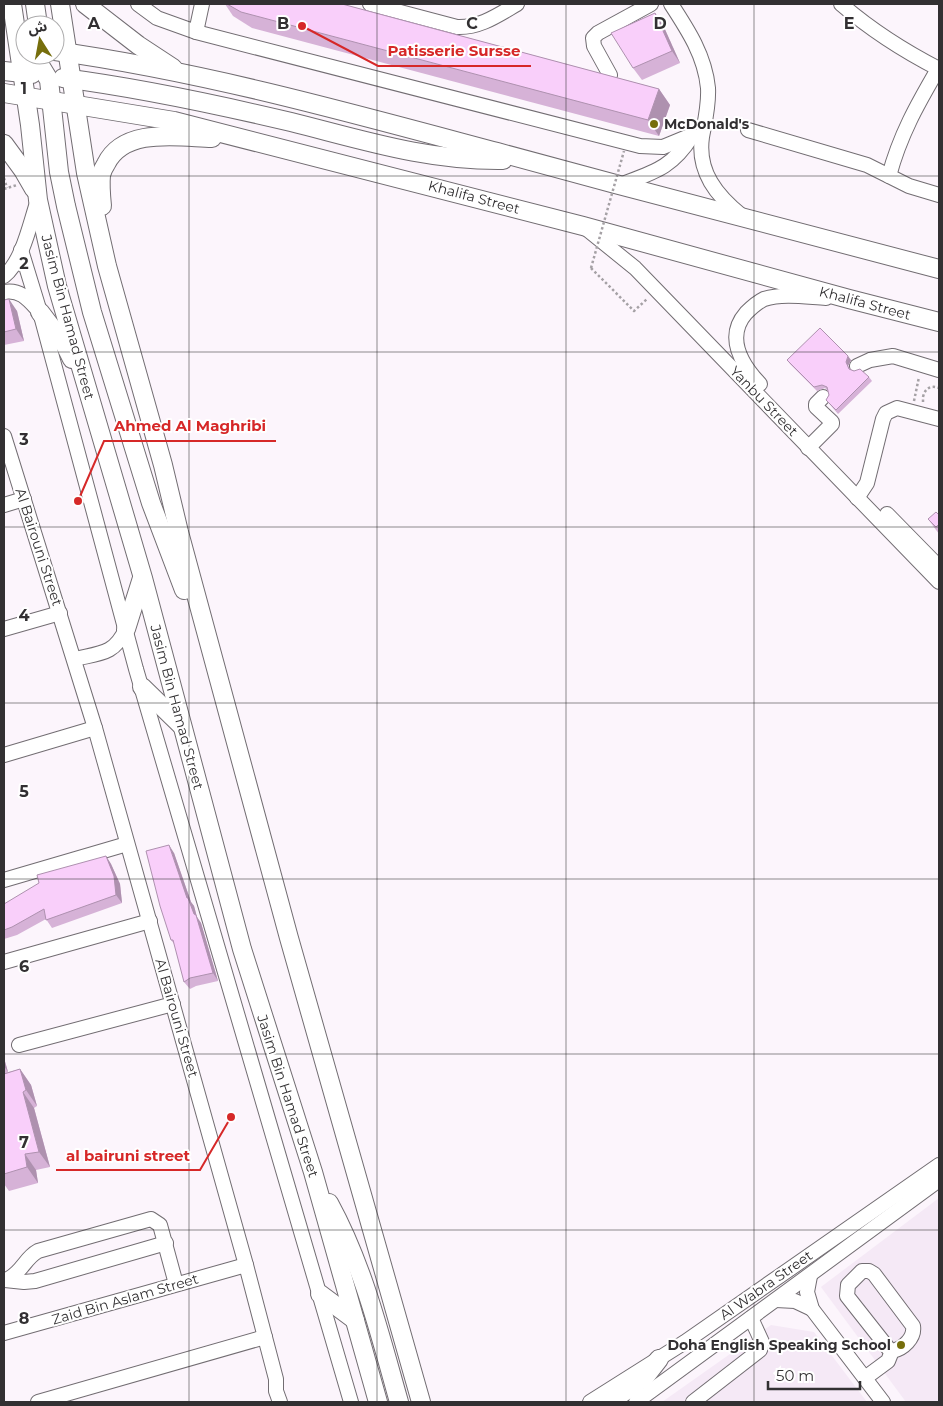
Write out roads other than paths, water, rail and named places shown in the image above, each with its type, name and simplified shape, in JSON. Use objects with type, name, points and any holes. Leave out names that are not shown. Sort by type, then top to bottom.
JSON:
[{"type":"main road","name":"Jasim Bin Hamad Street","points":[[12,4],[15,19]]},
{"type":"main road","points":[[85,4],[162,62],[186,75]]},
{"type":"main road","points":[[65,53],[288,96],[939,269]]},
{"type":"main road","points":[[65,60],[72,80],[86,173],[107,266],[163,465],[179,532],[291,947],[421,1402]]},
{"type":"main road","name":"Jasim Bin Hamad Street","points":[[22,65],[38,200],[57,286],[143,578],[242,949],[313,1172],[378,1402]]},
{"type":"main road","points":[[40,65],[76,104]]},
{"type":"main road","points":[[46,65],[49,76],[59,172],[74,245],[92,312],[151,503],[221,687]]},
{"type":"main road","points":[[26,96],[61,65]]},
{"type":"main road","points":[[4,71],[49,76],[175,96],[237,109],[400,150],[482,160],[526,160]]},
{"type":"main road","name":"Khalifa Street","points":[[4,93],[174,121],[584,226],[939,322]]},
{"type":"main road","points":[[107,266],[100,191],[101,173],[112,153],[129,142],[167,136],[247,139]]},
{"type":"main road","points":[[4,144],[23,170],[38,200]]},
{"type":"main road","points":[[40,312],[65,345],[90,396]]},
{"type":"main road","points":[[126,629],[143,578]]},
{"type":"main road","points":[[142,687],[181,725]]},
{"type":"main road","points":[[313,1172],[344,1230],[354,1255],[399,1402]]},
{"type":"main road","points":[[381,1263],[392,1272],[397,1280],[433,1402]]},
{"type":"main road","points":[[320,1294],[355,1320]]},
{"type":"main road","points":[[610,1402],[645,1377],[659,1359]]},
{"type":"street","points":[[138,4],[157,18],[196,32],[640,146],[663,147],[692,135]]},
{"type":"street","points":[[196,32],[202,4]]},
{"type":"street","points":[[370,4],[457,27],[468,28],[491,19],[517,4]]},
{"type":"street","points":[[610,76],[594,46],[593,38],[598,33],[651,4]]},
{"type":"street","points":[[620,185],[658,170],[680,154],[692,135],[699,118],[702,88],[690,50],[663,4]]},
{"type":"street","points":[[671,4],[697,47],[705,71],[708,100],[701,144],[704,165],[715,189],[724,201],[744,218]]},
{"type":"street","points":[[841,4],[882,36],[910,54],[939,69],[912,113],[889,176]]},
{"type":"street","points":[[748,130],[867,166],[909,186],[939,195]]},
{"type":"street","points":[[640,146],[654,157],[658,170]]},
{"type":"street","points":[[4,276],[14,266],[38,200]]},
{"type":"street","name":"Yanbu Street","points":[[584,226],[620,255],[776,408],[909,544],[939,582]]},
{"type":"street","name":"Jasim Bin Hamad Street","points":[[21,250],[40,312],[136,669],[352,1402]]},
{"type":"street","points":[[4,292],[16,291],[22,294],[40,312]]},
{"type":"street","name":"Yanbu Street","points":[[776,408],[742,361],[737,348],[736,334],[741,319],[751,308],[764,299],[782,296],[849,299]]},
{"type":"street","points":[[857,366],[870,360],[893,356],[939,370]]},
{"type":"street","points":[[812,445],[832,424],[816,407],[816,404],[822,397]]},
{"type":"street","points":[[860,494],[867,483],[886,413],[897,408],[939,420]]},
{"type":"street","name":"Al Bairouni Street","points":[[4,436],[95,728],[246,1265],[276,1379],[276,1391],[280,1402]]},
{"type":"street","points":[[4,505],[24,499]]},
{"type":"street","name":"Yanbu Street","points":[[909,544],[939,567]]},
{"type":"street","points":[[4,629],[60,613]]},
{"type":"street","points":[[74,659],[114,648],[126,629]]},
{"type":"street","points":[[104,652],[123,658],[136,669]]},
{"type":"street","points":[[4,755],[95,728]]},
{"type":"street","points":[[4,880],[127,844]]},
{"type":"street","points":[[4,962],[150,921]]},
{"type":"street","points":[[19,1045],[173,1004]]},
{"type":"street","name":"Al Wabra Street","points":[[590,1402],[659,1359],[939,1165]]},
{"type":"street","name":"Al Wabra Street","points":[[636,1402],[939,1180]]},
{"type":"street","points":[[6,1280],[20,1272],[38,1251],[145,1220],[151,1220],[160,1225],[176,1284]]},
{"type":"street","points":[[6,1280],[35,1281],[166,1243]]},
{"type":"street","name":"Zaid Bin Aslam Street","points":[[4,1333],[246,1265]]},
{"type":"street","points":[[862,1271],[869,1271],[874,1274],[913,1326],[914,1334],[912,1337],[897,1350],[892,1350],[888,1348],[848,1296],[848,1285],[862,1271]]},
{"type":"street","points":[[810,1276],[807,1292],[812,1309],[883,1402]]},
{"type":"street","points":[[776,1300],[795,1301],[812,1309]]},
{"type":"street","points":[[693,1402],[760,1350],[762,1342],[751,1318]]},
{"type":"street","points":[[38,1402],[265,1337]]},
{"type":"street","points":[[865,1378],[888,1361],[892,1350]]},
{"type":"street","name":"Al Bairouni Street","points":[[276,1379],[282,1389],[286,1402]]},
{"type":"place","name":"Patisserie Sursse","points":[[302,26]]},
{"type":"place","name":"McDonald's","points":[[654,124]]},
{"type":"place","name":"Ahmed Al Maghribi","points":[[78,501]]},
{"type":"place","name":"al bairuni street","points":[[231,1117]]},
{"type":"place","name":"Doha English Speaking School","points":[[901,1345]]}]
